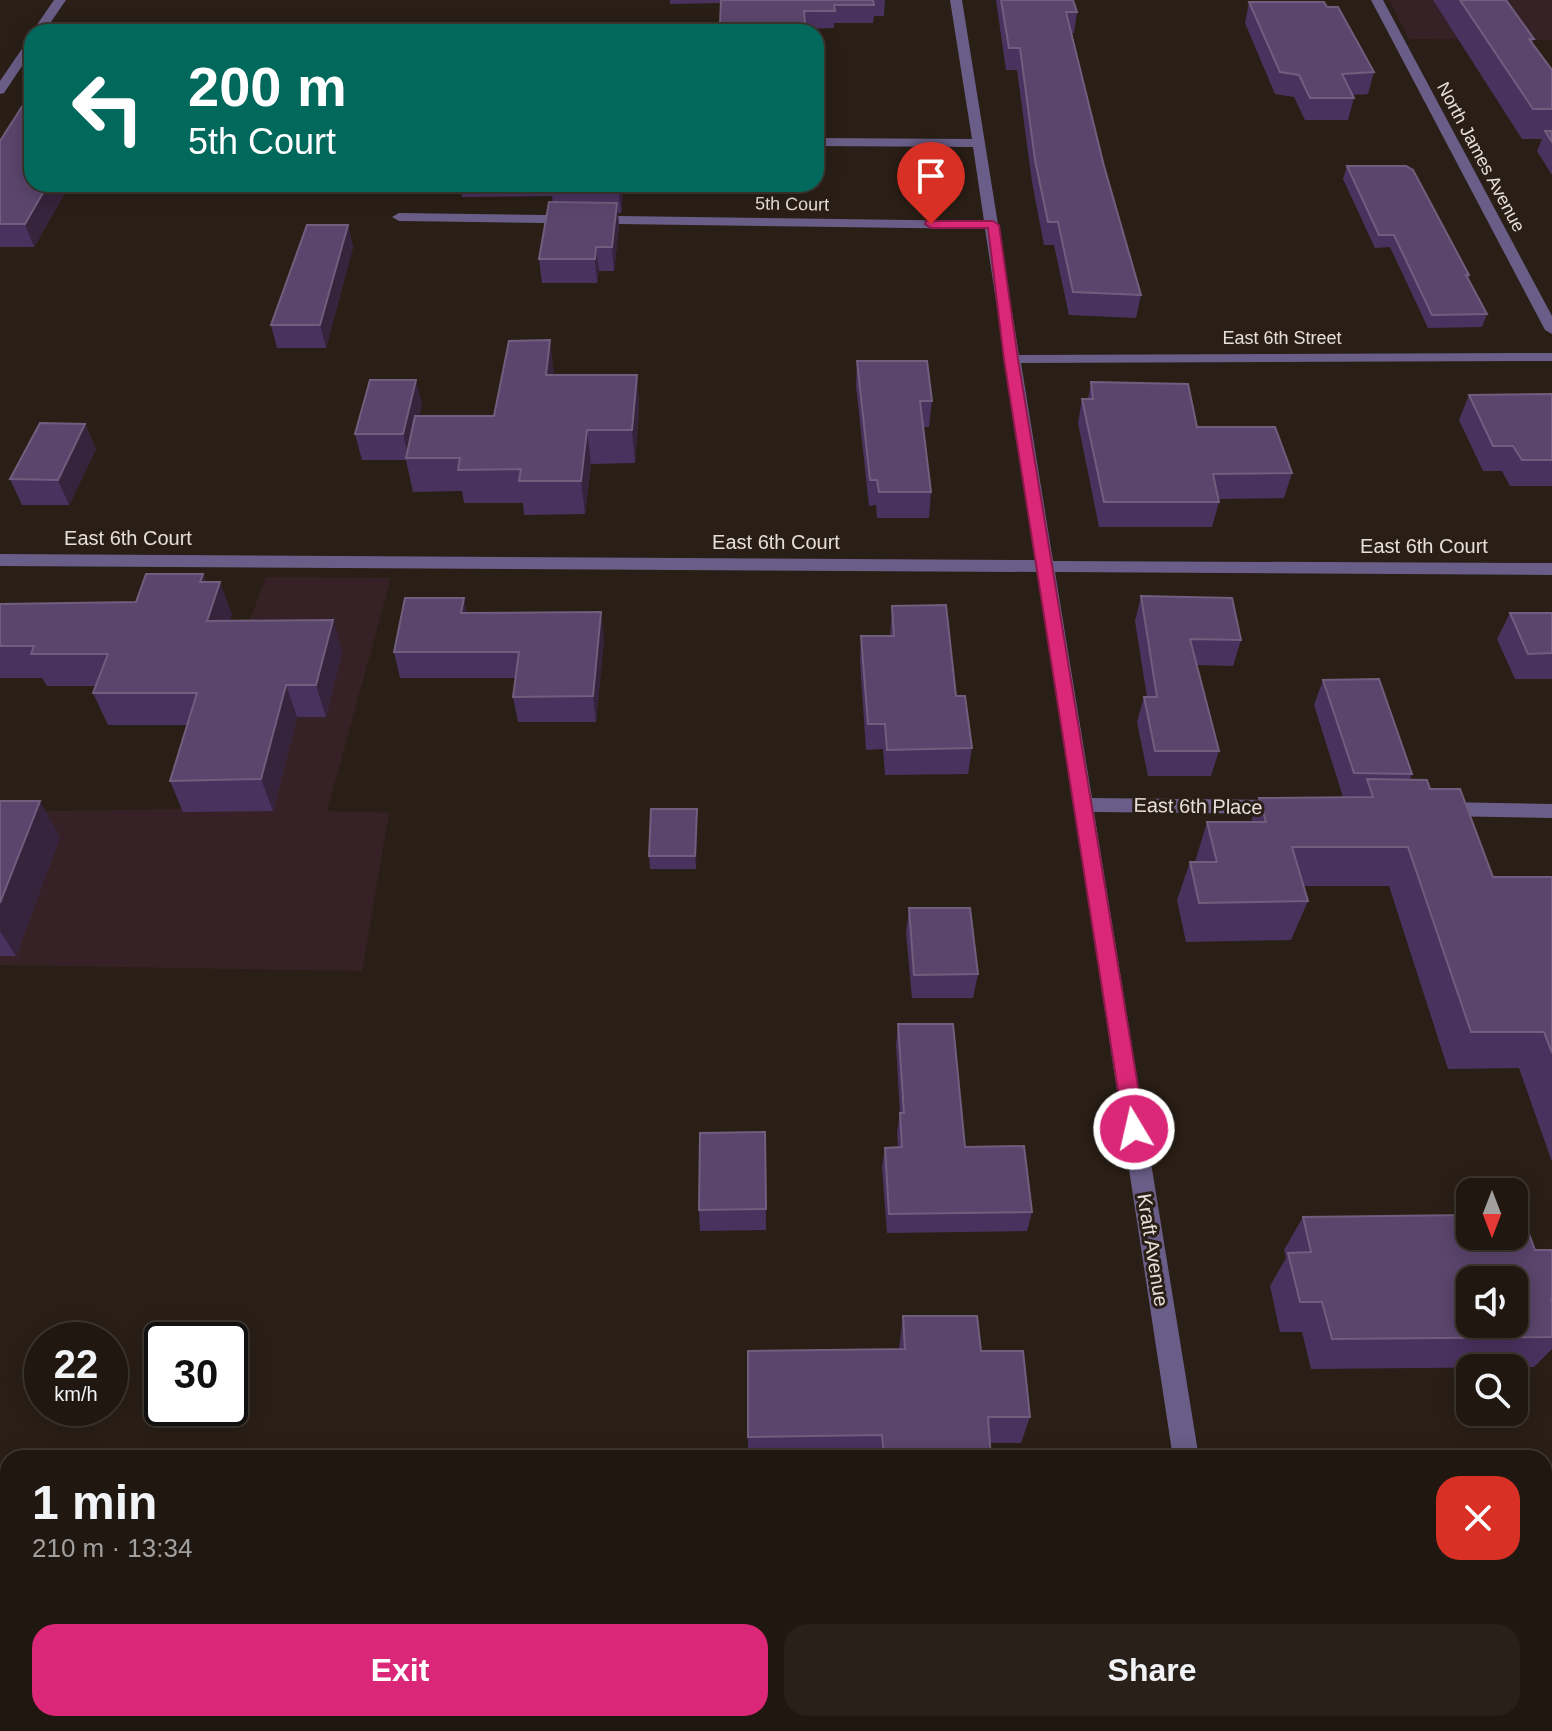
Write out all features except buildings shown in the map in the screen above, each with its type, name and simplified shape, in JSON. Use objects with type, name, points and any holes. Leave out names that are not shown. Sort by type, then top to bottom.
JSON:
[{"type":"street","points":[[44,24],[60,0]]},
{"type":"street","name":"Kraft Avenue","points":[[956,0],[1185,1450]]},
{"type":"street","name":"North James Avenue","points":[[1377,0],[1552,330]]},
{"type":"street","points":[[0,90],[24,54]]},
{"type":"street","points":[[824,142],[978,143]]},
{"type":"street","name":"5th Court","points":[[399,217],[993,225]]},
{"type":"street","name":"East 6th Street","points":[[1011,359],[1552,357]]},
{"type":"street","name":"East 6th Court","points":[[0,560],[1552,569]]},
{"type":"street","name":"East 6th Place","points":[[1084,805],[1303,807]]},
{"type":"street","points":[[1427,809],[1552,811]]},
{"type":"shaded area","points":[[1389,0],[1552,0],[1552,40],[1409,39]]},
{"type":"shaded area","points":[[266,577],[391,578],[327,811],[389,813],[362,971],[0,965],[0,812],[179,809]]},
{"type":"route","points":[[931,224],[993,225],[1011,359],[1134,1129]]}]
